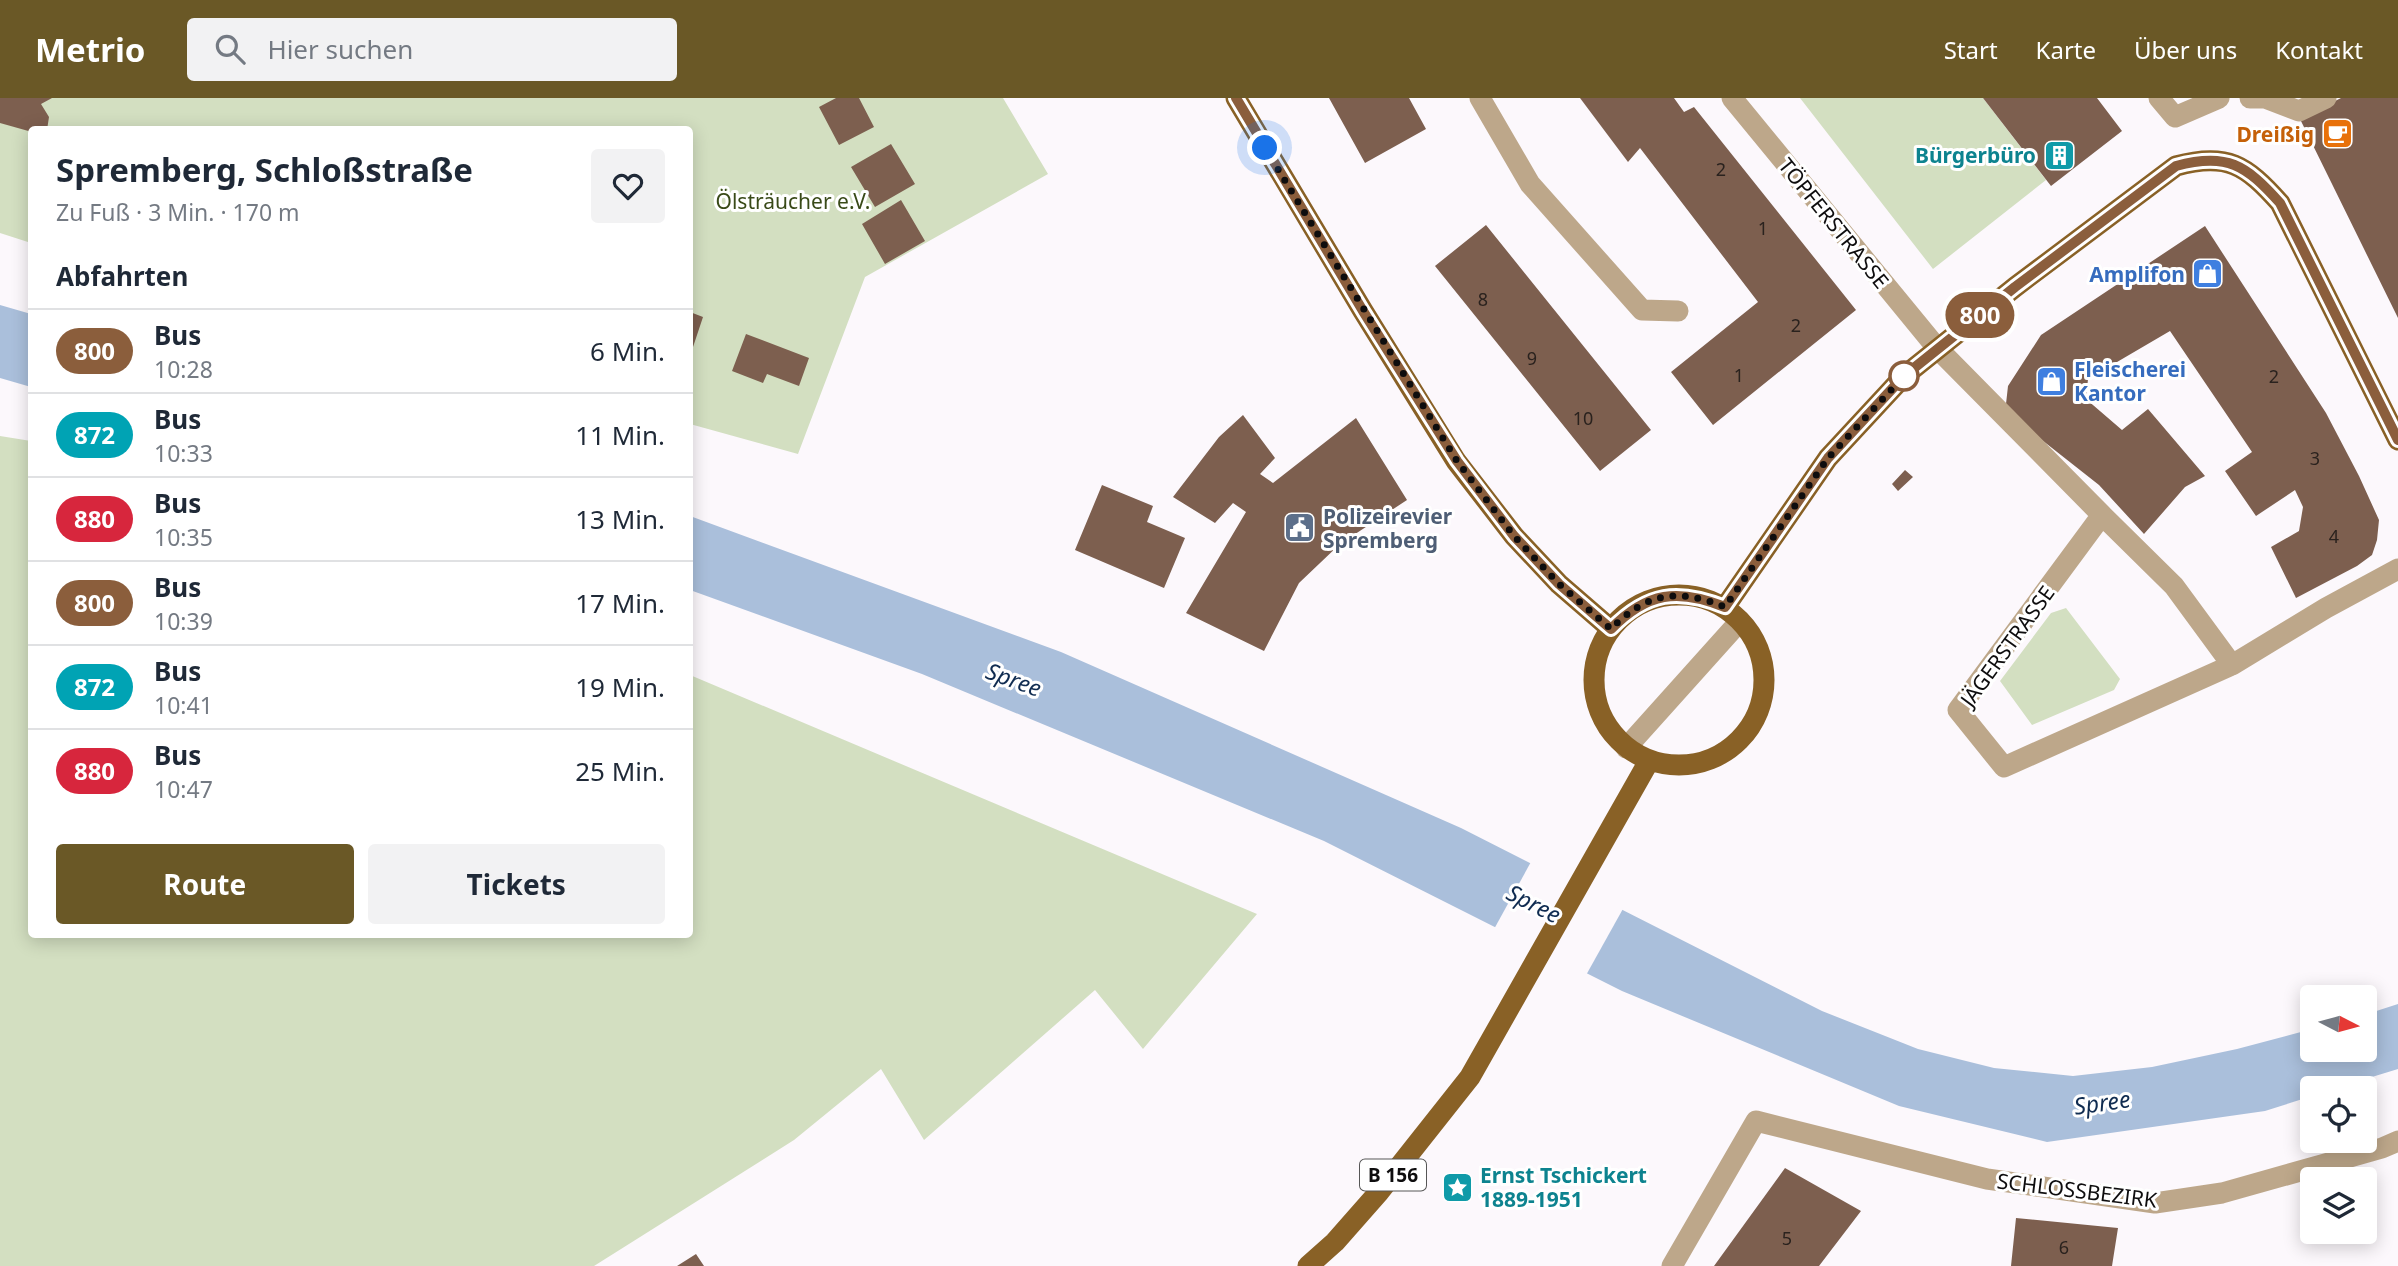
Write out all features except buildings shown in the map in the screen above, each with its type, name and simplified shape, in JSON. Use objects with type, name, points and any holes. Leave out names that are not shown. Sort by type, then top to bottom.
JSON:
[{"type":"main road","points":[[1236,98],[1363,311],[1457,461],[1514,536],[1559,584],[1611,629]]},
{"type":"main road","points":[[1732,614],[1828,458],[1904,376],[2176,166],[2202,159],[2236,165],[2262,183],[2280,203],[2398,440]]},
{"type":"main road","points":[[1676,594],[1702,597],[1732,614],[1760,650],[1765,677],[1761,705],[1749,730],[1729,750],[1704,762],[1676,766],[1649,761],[1626,748],[1609,728],[1597,705],[1595,691],[1598,652],[1611,629],[1628,611],[1651,599],[1676,594]]},
{"type":"main road","name":"B 156","points":[[1308,1266],[1335,1242],[1379,1192],[1470,1077],[1649,761]]},
{"type":"street","points":[[1480,98],[1530,184],[1642,310],[1678,311]]},
{"type":"street","name":"TÖPFERSTRASSE","points":[[1732,98],[1937,348],[2102,515]]},
{"type":"street","points":[[2159,98],[2175,117],[2218,98]]},
{"type":"street","points":[[2250,98],[2265,98],[2299,111],[2326,98]]},
{"type":"street","points":[[2102,515],[2174,586],[2232,664]]},
{"type":"street","name":"JÄGERSTRASSE","points":[[2102,515],[1958,710],[2004,767],[2232,664],[2398,569]]},
{"type":"street","points":[[1626,748],[1732,614]]},
{"type":"street","name":"SCHLOSSBEZIRK","points":[[1672,1266],[1756,1121],[1987,1180],[2155,1203],[2222,1193],[2398,1141]]},
{"type":"green space","name":"Ölsträucher e.V.","points":[[0,98],[1003,98],[1048,174],[865,277],[798,454],[693,425],[693,126],[28,126],[28,242],[0,233]]},
{"type":"green space","points":[[1800,98],[1983,98],[2046,180],[1933,269]]},
{"type":"green space","points":[[0,436],[28,441],[28,938],[693,938],[693,676],[1257,914],[1143,1049],[1095,990],[924,1140],[881,1069],[794,1140],[594,1266],[0,1266]]},
{"type":"green space","points":[[2066,608],[2120,679],[2114,690],[2032,725],[2000,681],[2051,613]]},
{"type":"water","points":[[0,305],[28,313],[28,386],[0,378]]},
{"type":"water","name":"Spree","points":[[693,517],[1061,652],[1461,828],[1822,1011],[1918,1049],[1994,1068],[2073,1076],[2152,1067],[2300,1032],[2300,1062],[2377,1062],[2377,1011],[2398,1004],[2398,1069],[2375,1076],[2300,1076],[2300,1100],[2265,1111],[2047,1142],[1899,1106],[1622,991],[1324,841],[922,674],[693,591]]},
{"type":"pier","points":[[1532,860],[1624,907],[1585,977],[1493,931]]},
{"type":"bus line","name":"800","points":[[1236,98],[1363,311],[1457,461],[1514,536],[1559,584],[1611,629],[1628,611],[1651,599],[1676,594],[1702,597],[1725,607],[1828,458],[1904,376],[2015,287],[2176,166],[2202,159],[2236,165],[2262,183],[2280,203],[2398,440]]},
{"type":"place","name":"Dreißig","points":[[2337,134]]},
{"type":"place","name":"Bürgerbüro","points":[[2059,155]]},
{"type":"place","name":"Amplifon","points":[[2208,274]]},
{"type":"place","name":"Fleischerei Kantor","points":[[2051,381]]},
{"type":"place","name":"Polizeirevier Spremberg","points":[[1300,528]]},
{"type":"place","name":"Ernst Tschickert 1889-1951","points":[[1457,1187]]},
{"type":"route","points":[[1265,148],[1457,461],[1514,536],[1559,584],[1611,629],[1628,611],[1651,599],[1676,594],[1702,597],[1725,607],[1828,458],[1904,376]]}]
